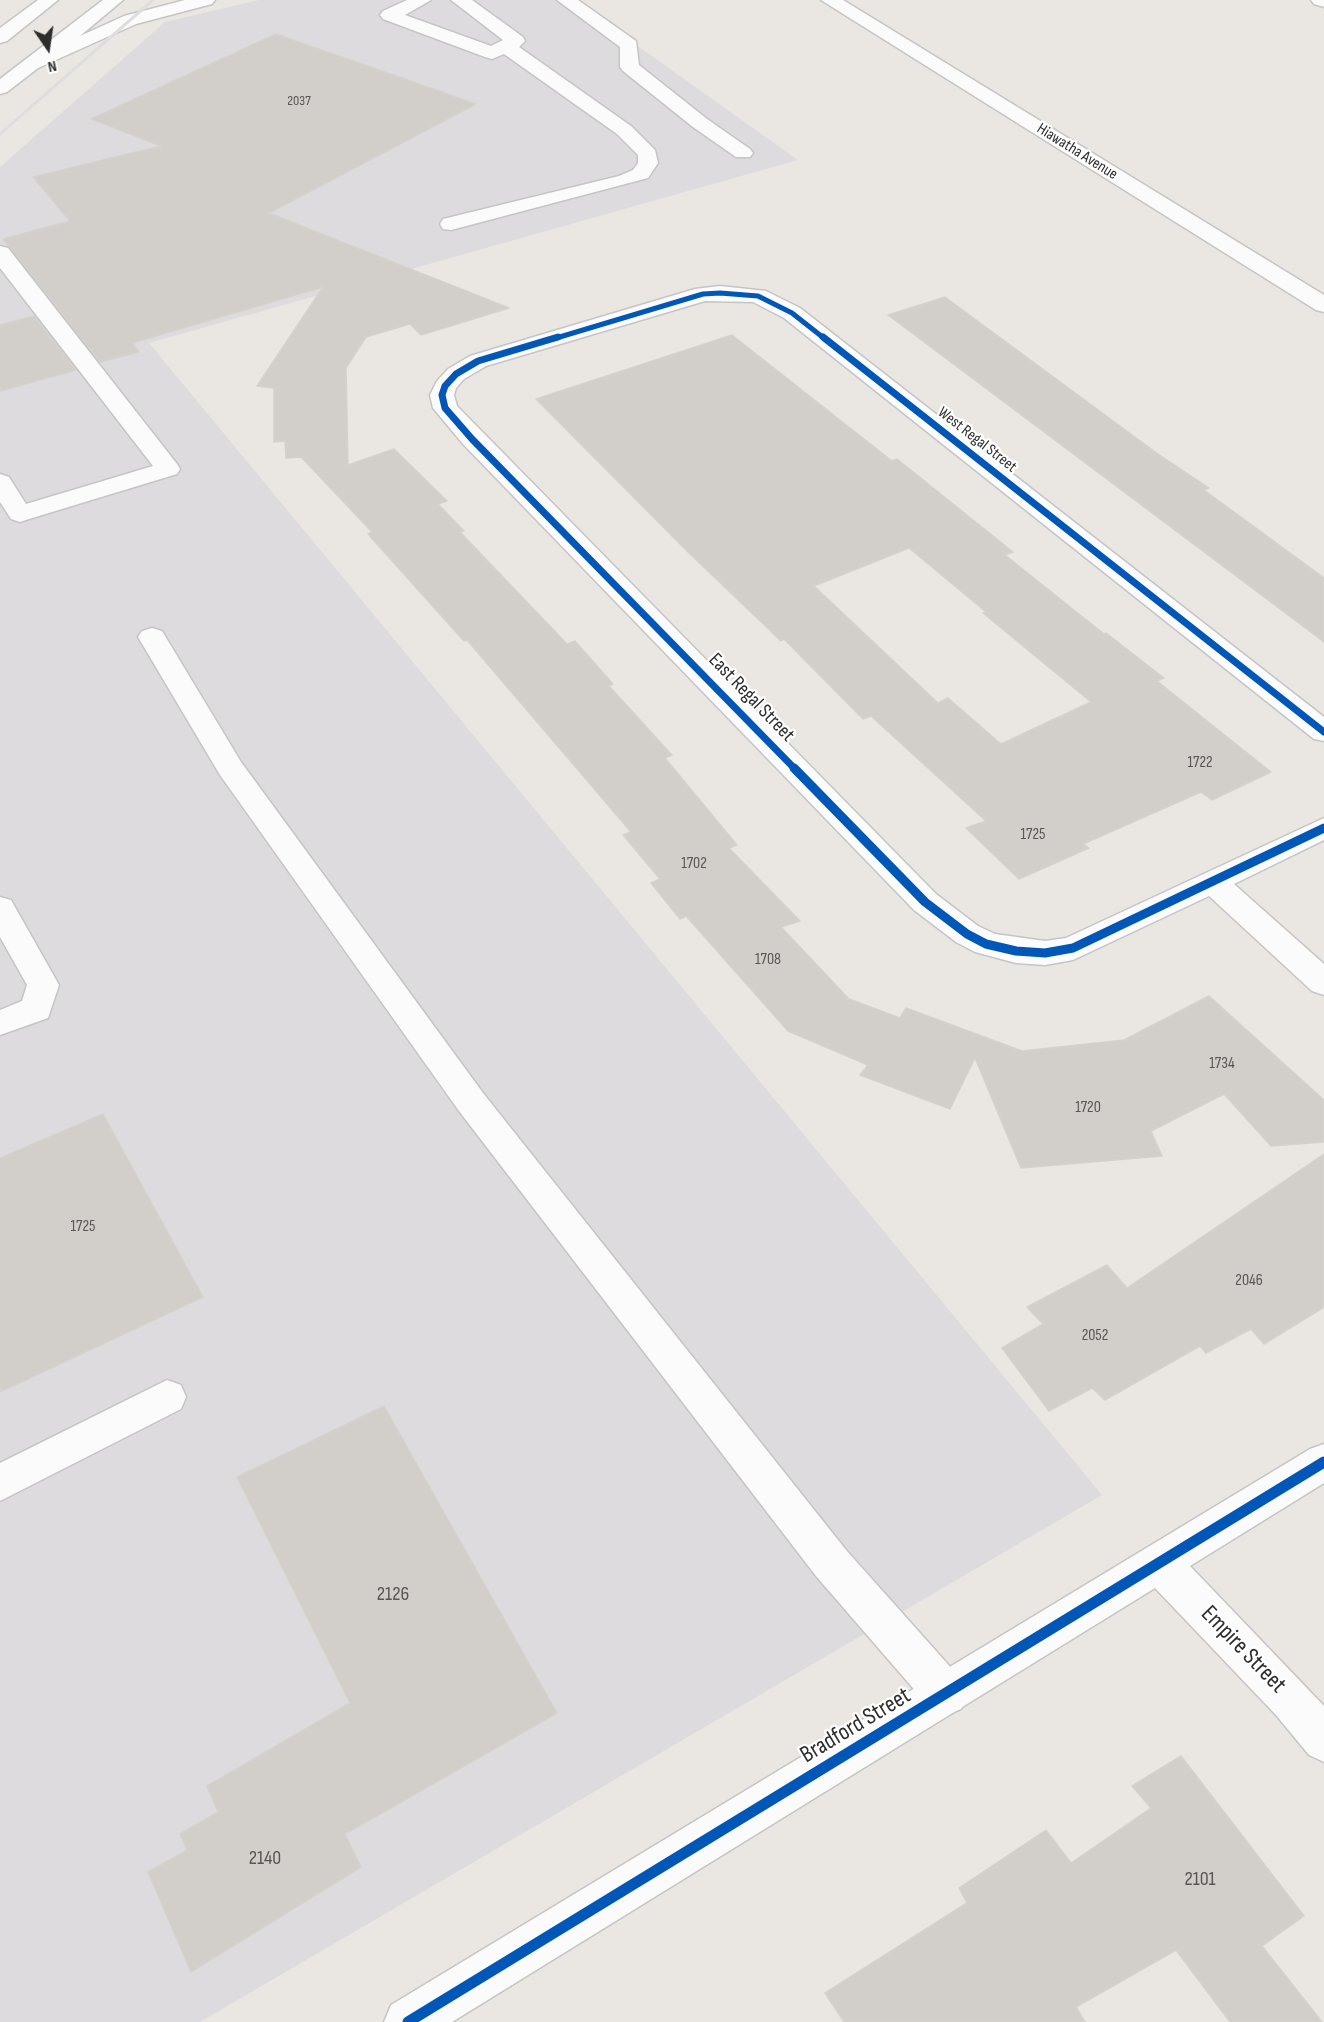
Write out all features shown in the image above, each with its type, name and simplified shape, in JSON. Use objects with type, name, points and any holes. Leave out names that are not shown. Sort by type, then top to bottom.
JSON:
[{"type":"street","points":[[0,37],[49,0]]},
{"type":"street","points":[[0,88],[114,0]]},
{"type":"street","points":[[29,65],[130,20],[206,0]]},
{"type":"street","points":[[422,0],[389,15],[492,53],[516,41],[460,0]]},
{"type":"street","points":[[566,0],[629,45],[630,67],[700,123],[743,153]]},
{"type":"street","name":"Hiawatha Avenue","points":[[830,0],[1324,305]]},
{"type":"street","points":[[451,224],[626,180],[641,174],[648,163],[648,154],[624,130],[505,46]]},
{"type":"street","points":[[0,253],[168,470],[20,514],[0,482]]},
{"type":"street","points":[[1291,285],[1313,277]]},
{"type":"street","name":"West Regal Street","points":[[573,332],[703,294],[758,296],[792,313],[1324,732]]},
{"type":"street","name":"East Regal Street","points":[[573,332],[478,361],[456,374],[445,386],[442,396],[445,408],[925,902],[967,934],[986,944],[1016,951],[1045,953],[1073,948],[1213,882]]},
{"type":"street","points":[[152,637],[230,768],[471,1102],[831,1563],[946,1694]]},
{"type":"street","points":[[1324,828],[1213,882],[1324,983]]},
{"type":"street","points":[[0,908],[43,985],[36,1009],[0,1023]]},
{"type":"street","points":[[0,1482],[167,1397]]},
{"type":"street","name":"Bradford Street","points":[[408,2022],[1324,1462]]},
{"type":"street","name":"Empire Street","points":[[1159,1563],[1291,1700],[1324,1740]]},
{"type":"shaded area","points":[[259,0],[573,0],[798,160],[149,343],[1102,1495],[200,2022],[0,2022],[0,167],[165,22]]},
{"type":"building","points":[[276,34],[476,104],[269,213],[509,308],[421,335],[410,324],[366,337],[346,368],[348,465],[394,449],[447,501],[438,504],[464,531],[460,532],[567,644],[575,641],[613,684],[609,686],[672,755],[665,758],[737,845],[729,848],[800,921],[781,927],[849,999],[900,1018],[906,1008],[1022,1051],[1124,1040],[1209,996],[1324,1100],[1324,1142],[1271,1146],[1224,1094],[1151,1131],[1162,1156],[1021,1168],[975,1058],[950,1109],[860,1075],[868,1065],[788,1031],[686,916],[680,919],[651,883],[660,879],[623,835],[631,832],[467,640],[464,641],[368,534],[372,532],[301,457],[286,458],[285,441],[274,442],[274,388],[257,386],[323,287],[132,343],[139,352],[100,362],[3,239],[70,221],[33,177],[161,146],[91,119]]},
{"type":"building","points":[[945,297],[1158,454],[1209,488],[1204,490],[1324,578],[1324,642],[888,315]]},
{"type":"building","points":[[34,316],[76,370],[0,391],[0,325]]},
{"type":"building","points":[[732,335],[892,461],[897,459],[1013,552],[1005,555],[1104,634],[1106,633],[1164,678],[1157,681],[1271,772],[1212,800],[1201,792],[1083,844],[1089,848],[1019,879],[966,828],[986,821],[871,716],[863,719],[784,639],[781,641],[688,552],[536,399]],"holes":[[[909,548],[986,612],[983,613],[1091,702],[1001,744],[948,698],[938,703],[814,586]]]},
{"type":"building","points":[[103,1114],[203,1297],[0,1392],[0,1158]]},
{"type":"building","points":[[1324,1154],[1324,1307],[1264,1344],[1251,1329],[1206,1353],[1200,1346],[1105,1400],[1092,1388],[1049,1411],[1002,1348],[1043,1324],[1027,1307],[1107,1265],[1127,1288]]},
{"type":"building","points":[[384,1406],[557,1713],[345,1834],[361,1867],[191,1972],[148,1872],[187,1850],[180,1834],[218,1812],[207,1786],[350,1703],[237,1477]]},
{"type":"building","points":[[1181,1756],[1304,1916],[1262,1946],[1322,2022],[1230,2022],[1176,1950],[1076,2007],[1085,2022],[844,2022],[825,1993],[967,1903],[959,1888],[1046,1830],[1071,1863],[1151,1808],[1132,1786]]},
{"type":"railway","points":[[0,134],[153,0]]},
{"type":"cycle path","points":[[1324,732],[792,313],[758,296],[703,294],[478,361],[456,374],[445,386],[442,395],[445,408],[472,439],[925,902],[967,934],[986,944],[1016,951],[1045,953],[1073,948],[1324,828]]},
{"type":"cycle path","points":[[408,2022],[1324,1462]]}]
